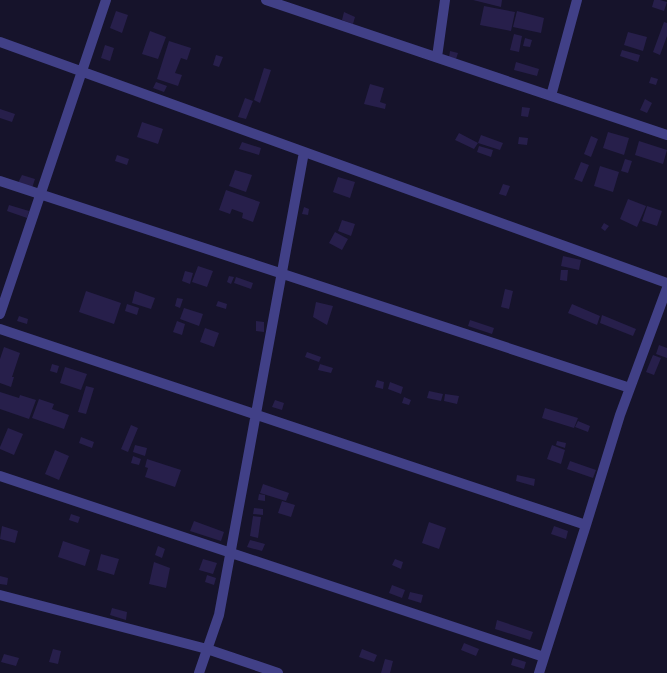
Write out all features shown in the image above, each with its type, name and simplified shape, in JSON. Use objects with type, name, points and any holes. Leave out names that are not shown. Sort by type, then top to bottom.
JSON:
[{"type":"street","points":[[0,314],[106,0]]},
{"type":"street","points":[[266,0],[667,135]]},
{"type":"street","points":[[437,57],[445,0]]},
{"type":"street","points":[[551,96],[577,0]]},
{"type":"street","points":[[0,42],[667,283]]},
{"type":"street","points":[[199,673],[219,615],[304,152]]},
{"type":"street","points":[[0,181],[630,388]]},
{"type":"street","points":[[539,673],[620,415],[667,288]]},
{"type":"street","points":[[0,329],[586,525]]},
{"type":"street","points":[[0,476],[544,657]]},
{"type":"street","points":[[0,595],[207,649],[278,673]]},
{"type":"building","points":[[473,0],[502,0],[501,7]]},
{"type":"building","points":[[654,0],[667,2],[664,11],[652,7]]},
{"type":"building","points":[[484,6],[515,12],[511,31],[480,25]]},
{"type":"building","points":[[116,11],[128,15],[122,33],[110,28]]},
{"type":"building","points":[[517,11],[544,18],[541,33],[513,27]]},
{"type":"building","points":[[344,12],[355,17],[353,24],[342,20]]},
{"type":"building","points":[[664,22],[667,23],[667,36],[660,55],[653,52]]},
{"type":"building","points":[[150,31],[166,37],[158,59],[142,54]]},
{"type":"building","points":[[628,32],[647,37],[643,51],[624,45]]},
{"type":"building","points":[[514,34],[522,36],[519,52],[510,50]]},
{"type":"building","points":[[525,38],[532,40],[530,47],[523,46]]},
{"type":"building","points":[[169,41],[191,48],[187,60],[181,58],[175,73],[182,75],[178,86],[157,79]]},
{"type":"building","points":[[105,45],[114,48],[110,61],[101,58]]},
{"type":"building","points":[[622,50],[640,55],[638,62],[620,56]]},
{"type":"building","points":[[450,51],[458,53],[456,59],[449,57]]},
{"type":"building","points":[[216,55],[223,57],[219,67],[213,65]]},
{"type":"building","points":[[516,62],[539,69],[537,76],[514,70]]},
{"type":"building","points":[[264,68],[271,70],[260,103],[254,100]]},
{"type":"building","points":[[651,77],[658,79],[656,85],[649,83]]},
{"type":"building","points":[[156,82],[167,86],[164,92],[153,88]]},
{"type":"building","points":[[370,84],[384,88],[380,102],[386,104],[385,109],[364,104]]},
{"type":"building","points":[[245,98],[253,101],[246,119],[238,117]]},
{"type":"building","points":[[645,99],[652,103],[647,113],[640,110]]},
{"type":"building","points":[[522,107],[530,108],[528,117],[521,116]]},
{"type":"building","points":[[0,109],[15,114],[12,122],[0,118]]},
{"type":"building","points":[[142,122],[163,129],[158,144],[137,137]]},
{"type":"building","points":[[608,132],[629,138],[624,155],[603,148]]},
{"type":"building","points":[[459,133],[478,143],[474,149],[455,140]]},
{"type":"building","points":[[481,135],[503,143],[500,150],[478,143]]},
{"type":"building","points":[[591,136],[598,139],[591,157],[584,154]]},
{"type":"building","points":[[519,137],[528,138],[527,145],[518,144]]},
{"type":"building","points":[[639,141],[667,150],[663,164],[635,155]]},
{"type":"building","points":[[242,142],[261,148],[259,155],[239,149]]},
{"type":"building","points":[[479,146],[493,150],[491,157],[477,152]]},
{"type":"building","points":[[117,155],[129,159],[127,165],[115,161]]},
{"type":"building","points":[[625,159],[632,161],[628,173],[621,171]]},
{"type":"building","points":[[581,162],[589,165],[582,182],[574,179]]},
{"type":"building","points":[[600,166],[619,172],[613,192],[594,186]]},
{"type":"building","points":[[235,170],[252,175],[246,192],[229,186]]},
{"type":"building","points":[[22,175],[35,179],[32,188],[18,183]]},
{"type":"building","points":[[338,177],[355,182],[350,198],[333,192]]},
{"type":"building","points":[[503,184],[510,186],[506,196],[499,194]]},
{"type":"building","points":[[226,190],[260,202],[253,222],[242,218],[243,213],[232,209],[230,214],[219,210]]},
{"type":"building","points":[[628,199],[646,206],[637,227],[620,219]]},
{"type":"building","points":[[9,205],[29,211],[27,218],[7,211]]},
{"type":"building","points":[[647,206],[662,211],[657,226],[642,221]]},
{"type":"building","points":[[304,207],[309,209],[308,215],[302,214]]},
{"type":"building","points":[[342,220],[355,224],[351,236],[338,231]]},
{"type":"building","points":[[604,223],[609,226],[605,231],[601,228]]},
{"type":"building","points":[[335,232],[348,239],[342,250],[329,243]]},
{"type":"building","points":[[563,256],[581,260],[579,270],[561,266]]},
{"type":"building","points":[[198,266],[213,271],[207,287],[192,282]]},
{"type":"building","points":[[561,270],[568,270],[567,281],[560,280]]},
{"type":"building","points":[[185,271],[193,273],[190,284],[182,281]]},
{"type":"building","points":[[229,276],[234,277],[231,284],[227,282]]},
{"type":"building","points":[[236,277],[253,283],[251,289],[234,283]]},
{"type":"building","points":[[505,289],[513,291],[509,309],[501,307]]},
{"type":"building","points":[[86,291],[121,303],[114,324],[79,312]]},
{"type":"building","points":[[135,291],[155,298],[151,309],[132,303]]},
{"type":"building","points":[[177,298],[183,299],[180,308],[175,306]]},
{"type":"building","points":[[218,301],[227,304],[226,309],[216,306]]},
{"type":"building","points":[[316,302],[333,306],[327,325],[313,317]]},
{"type":"building","points":[[127,304],[139,308],[137,315],[125,311]]},
{"type":"building","points":[[572,304],[600,316],[597,325],[568,313]]},
{"type":"building","points":[[184,308],[203,314],[199,326],[180,319]]},
{"type":"building","points":[[602,315],[636,329],[633,336],[600,323]]},
{"type":"building","points":[[19,316],[28,319],[27,324],[17,321]]},
{"type":"building","points":[[470,320],[494,328],[492,334],[468,326]]},
{"type":"building","points":[[177,321],[185,324],[182,335],[173,332]]},
{"type":"building","points":[[256,321],[264,322],[264,332],[256,331]]},
{"type":"building","points":[[205,328],[219,333],[214,347],[200,342]]},
{"type":"building","points":[[659,345],[667,348],[667,358],[656,354]]},
{"type":"building","points":[[4,347],[20,353],[12,377],[14,377],[11,387],[0,383],[0,359]]},
{"type":"building","points":[[307,352],[321,357],[319,362],[305,357]]},
{"type":"building","points":[[653,355],[661,358],[654,375],[646,372]]},
{"type":"building","points":[[52,364],[59,366],[57,373],[50,371]]},
{"type":"building","points":[[320,364],[333,368],[331,373],[318,370]]},
{"type":"building","points":[[65,367],[87,374],[81,390],[60,383]]},
{"type":"building","points":[[377,380],[384,382],[383,389],[375,387]]},
{"type":"building","points":[[390,382],[403,387],[401,394],[388,389]]},
{"type":"building","points":[[86,386],[94,388],[86,414],[78,412]]},
{"type":"building","points":[[429,391],[443,394],[441,401],[427,398]]},
{"type":"building","points":[[0,392],[19,398],[20,395],[36,400],[29,419],[0,409]]},
{"type":"building","points":[[445,394],[459,396],[457,404],[444,401]]},
{"type":"building","points":[[404,397],[411,400],[409,405],[402,403]]},
{"type":"building","points":[[39,399],[54,404],[52,409],[69,415],[64,429],[32,418]]},
{"type":"building","points":[[275,400],[284,403],[282,410],[272,407]]},
{"type":"building","points":[[545,408],[578,418],[574,428],[542,418]]},
{"type":"building","points":[[578,421],[590,426],[588,432],[575,427]]},
{"type":"building","points":[[131,425],[138,428],[128,452],[121,449]]},
{"type":"building","points":[[8,428],[23,434],[14,455],[0,449]]},
{"type":"building","points":[[81,437],[94,442],[92,448],[79,443]]},
{"type":"building","points":[[557,441],[566,443],[565,448],[556,445]]},
{"type":"building","points":[[135,445],[147,448],[145,456],[133,452]]},
{"type":"building","points":[[552,445],[565,450],[561,464],[547,459]]},
{"type":"building","points":[[55,450],[69,456],[59,480],[45,474]]},
{"type":"building","points":[[133,456],[141,459],[139,465],[131,463]]},
{"type":"building","points":[[147,459],[181,470],[175,487],[145,477],[148,468],[145,467]]},
{"type":"building","points":[[570,461],[596,470],[593,478],[567,469]]},
{"type":"building","points":[[517,475],[535,479],[534,486],[516,481]]},
{"type":"building","points":[[263,484],[289,493],[286,501],[260,493]]},
{"type":"building","points":[[259,494],[265,495],[265,501],[258,500]]},
{"type":"building","points":[[282,501],[295,505],[291,517],[278,513]]},
{"type":"building","points":[[254,508],[263,509],[263,515],[253,514]]},
{"type":"building","points":[[71,514],[80,517],[78,523],[69,520]]},
{"type":"building","points":[[253,516],[261,517],[258,538],[250,536]]},
{"type":"building","points":[[194,521],[224,532],[221,541],[190,531]]},
{"type":"building","points":[[429,522],[446,528],[439,549],[422,543]]},
{"type":"building","points":[[2,526],[18,531],[15,543],[0,539]]},
{"type":"building","points":[[554,526],[568,531],[566,539],[551,534]]},
{"type":"building","points":[[250,540],[265,544],[262,551],[247,547]]},
{"type":"building","points":[[63,541],[90,550],[85,566],[58,557]]},
{"type":"building","points":[[158,546],[165,549],[162,558],[155,555]]},
{"type":"building","points":[[101,554],[119,559],[114,575],[97,570]]},
{"type":"building","points":[[203,559],[217,563],[213,574],[199,570]]},
{"type":"building","points":[[395,559],[403,562],[401,569],[392,565]]},
{"type":"building","points":[[154,562],[170,568],[166,588],[149,584]]},
{"type":"building","points":[[207,575],[216,578],[214,585],[205,582]]},
{"type":"building","points":[[0,576],[8,578],[7,585],[0,584]]},
{"type":"building","points":[[392,585],[405,590],[402,598],[389,593]]},
{"type":"building","points":[[410,592],[423,595],[421,603],[408,599]]},
{"type":"building","points":[[112,608],[127,612],[126,620],[110,615]]},
{"type":"building","points":[[497,620],[533,632],[530,640],[495,629]]},
{"type":"building","points":[[464,643],[479,649],[476,656],[461,650]]},
{"type":"building","points":[[53,649],[61,651],[58,664],[49,662]]},
{"type":"building","points":[[362,649],[377,655],[374,662],[359,657]]},
{"type":"building","points":[[4,654],[19,658],[16,666],[1,662]]},
{"type":"building","points":[[513,658],[526,662],[524,669],[511,665]]},
{"type":"building","points":[[385,659],[393,661],[390,673],[381,673]]}]
